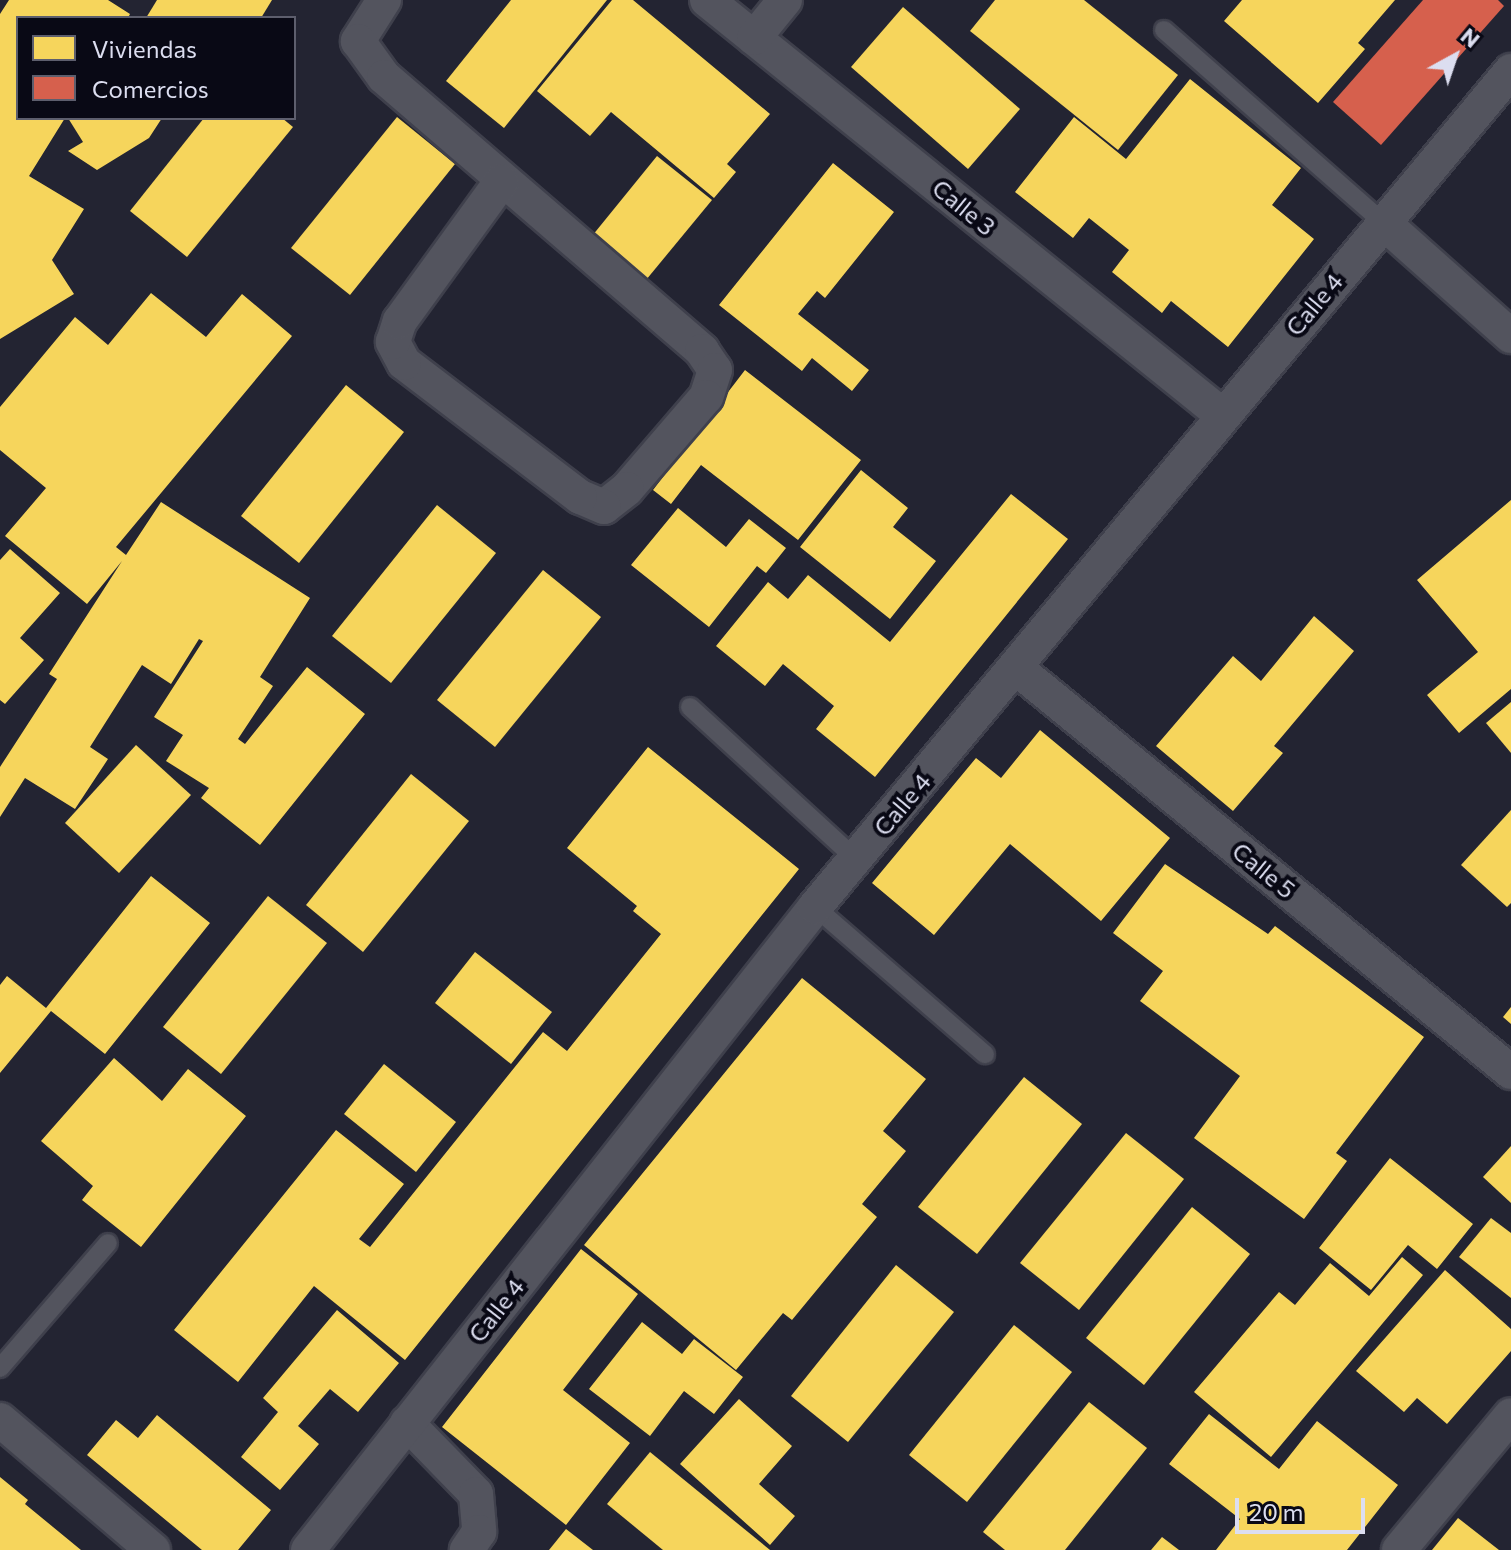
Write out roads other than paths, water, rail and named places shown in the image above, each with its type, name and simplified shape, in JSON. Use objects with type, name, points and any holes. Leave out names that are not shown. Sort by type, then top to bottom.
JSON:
[{"type":"street","points":[[384,0],[358,41],[384,77],[501,182],[702,351],[715,370],[706,397],[627,489],[604,507],[580,497],[404,363],[393,342],[400,321],[501,182]]},
{"type":"street","name":"Calle 3","points":[[707,0],[1221,414]]},
{"type":"street","points":[[754,38],[785,0]]},
{"type":"street","name":"Calle 4","points":[[308,1550],[815,907],[1016,668],[1221,414],[1511,71]]},
{"type":"street","points":[[1384,223],[1511,336]]},
{"type":"street","name":"Calle 5","points":[[1016,668],[1511,1072]]},
{"type":"street","points":[[1399,1550],[1511,1415]]},
{"type":"street","points":[[0,1420],[153,1550]]},
{"type":"street","points":[[407,1423],[476,1494],[479,1532],[467,1550]]},
{"type":"lane","points":[[1164,30],[1384,223]]},
{"type":"lane","points":[[690,707],[856,859]]},
{"type":"lane","points":[[815,907],[985,1054]]},
{"type":"lane","points":[[0,1368],[108,1243]]}]
